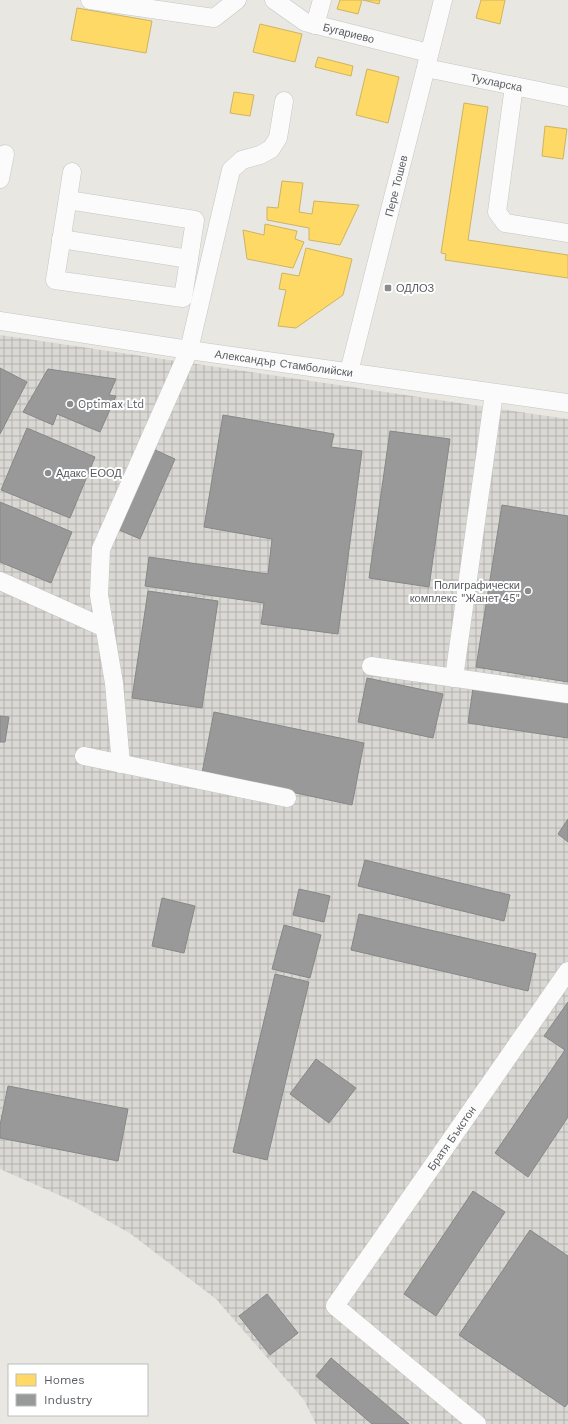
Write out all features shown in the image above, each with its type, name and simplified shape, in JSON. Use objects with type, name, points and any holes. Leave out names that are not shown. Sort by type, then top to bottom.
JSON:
[{"type":"street","points":[[90,0],[214,18],[237,0]]},
{"type":"street","name":"Бугариево","points":[[274,0],[304,22],[315,24],[428,61]]},
{"type":"street","points":[[315,24],[322,0]]},
{"type":"street","name":"Пере Тошев","points":[[350,372],[443,0]]},
{"type":"street","name":"Тухларска","points":[[428,61],[514,86],[568,97]]},
{"type":"street","points":[[514,86],[497,212],[505,223],[568,233]]},
{"type":"street","points":[[120,764],[114,683],[99,595],[101,550],[189,350],[231,170],[242,160],[260,155],[271,149],[278,138],[284,101]]},
{"type":"street","points":[[0,179],[5,154]]},
{"type":"street","points":[[68,200],[195,220],[183,298],[55,280],[72,172]]},
{"type":"street","points":[[61,239],[189,259]]},
{"type":"street","points":[[185,284],[204,288]]},
{"type":"street","name":"Александър Стамболийски","points":[[0,321],[189,350],[568,403]]},
{"type":"street","points":[[454,678],[494,393]]},
{"type":"street","points":[[0,581],[104,628]]},
{"type":"street","points":[[371,666],[568,694]]},
{"type":"street","points":[[84,756],[287,798]]},
{"type":"street","name":"Братя Бъкстон","points":[[477,1424],[335,1306],[568,971]]},
{"type":"shaded area","points":[[0,335],[568,419],[568,1424],[316,1424],[304,1400],[216,1299],[131,1234],[77,1203],[0,1169]]},
{"type":"building: Homes","points":[[340,0],[362,0],[358,14],[337,9]]},
{"type":"building: Homes","points":[[363,0],[380,0],[379,4]]},
{"type":"building: Homes","points":[[481,0],[505,0],[500,24],[476,18]]},
{"type":"building: Homes","points":[[77,8],[152,21],[146,53],[71,40]]},
{"type":"building: Homes","points":[[260,24],[302,34],[295,62],[253,52]]},
{"type":"building: Homes","points":[[318,57],[353,66],[351,76],[315,67]]},
{"type":"building: Homes","points":[[367,69],[399,77],[388,123],[356,115]]},
{"type":"building: Homes","points":[[234,92],[254,95],[250,116],[230,113]]},
{"type":"building: Homes","points":[[464,103],[488,107],[468,240],[568,255],[568,278],[445,260],[446,254],[441,253]]},
{"type":"building: Homes","points":[[545,126],[567,129],[563,159],[542,156]]},
{"type":"building: Homes","points":[[282,181],[303,183],[299,212],[312,214],[314,201],[359,205],[340,245],[309,240],[309,228],[267,220],[267,207],[278,208]]},
{"type":"building: Homes","points":[[265,224],[297,231],[295,239],[304,242],[293,268],[247,259],[243,230],[264,235]]},
{"type":"building: Homes","points":[[306,248],[352,259],[343,295],[296,328],[278,326],[286,290],[279,289],[282,273],[299,276]]},
{"type":"building: Industry","points":[[0,368],[27,382],[0,434]]},
{"type":"building: Industry","name":"Optimax Ltd","points":[[48,369],[116,379],[109,395],[116,396],[100,432],[57,414],[53,425],[23,412]]},
{"type":"building: Industry","points":[[223,415],[334,434],[331,447],[362,451],[338,634],[261,624],[264,603],[145,586],[149,557],[268,574],[272,539],[204,527]]},
{"type":"building: Industry","name":"Адакс ЕООД","points":[[27,428],[95,457],[70,518],[1,490]]},
{"type":"building: Industry","points":[[390,431],[450,439],[429,587],[369,578]]},
{"type":"building: Industry","points":[[153,449],[175,459],[140,539],[117,529]]},
{"type":"building: Industry","points":[[0,502],[72,532],[51,583],[0,562]]},
{"type":"building: Industry","name":"Полиграфически комплекс \"Жанет 45\"","points":[[502,505],[568,516],[568,682],[476,667]]},
{"type":"building: Industry","points":[[148,591],[218,601],[202,708],[132,698]]},
{"type":"building: Industry","points":[[367,678],[443,694],[433,738],[358,722]]},
{"type":"building: Industry","points":[[473,688],[568,703],[568,738],[468,723]]},
{"type":"building: Industry","points":[[214,712],[364,743],[352,805],[202,773]]},
{"type":"building: Industry","points":[[0,716],[9,717],[5,742],[0,742]]},
{"type":"building: Industry","points":[[568,819],[568,842],[558,834]]},
{"type":"building: Industry","points":[[365,860],[510,895],[504,921],[358,886]]},
{"type":"building: Industry","points":[[299,889],[330,896],[324,922],[293,915]]},
{"type":"building: Industry","points":[[162,898],[195,906],[184,953],[152,946]]},
{"type":"building: Industry","points":[[359,914],[536,954],[528,991],[351,950]]},
{"type":"building: Industry","points":[[284,925],[321,935],[310,978],[272,969]]},
{"type":"building: Industry","points":[[275,974],[309,982],[267,1160],[233,1152]]},
{"type":"building: Industry","points":[[568,1002],[568,1117],[528,1177],[495,1153],[565,1050],[544,1036]]},
{"type":"building: Industry","points":[[316,1059],[356,1088],[329,1123],[290,1094]]},
{"type":"building: Industry","points":[[8,1086],[128,1109],[118,1161],[0,1138],[0,1125]]},
{"type":"building: Industry","points":[[473,1191],[505,1212],[436,1316],[404,1294]]},
{"type":"building: Industry","points":[[530,1230],[568,1256],[568,1403],[565,1407],[459,1335]]},
{"type":"building: Industry","points":[[267,1294],[298,1333],[270,1355],[239,1316]]},
{"type":"building: Industry","points":[[331,1358],[409,1424],[372,1424],[316,1376]]},
{"type":"place","name":"ОДЛОЗ","points":[[388,288]]},
{"type":"place","name":"Optimax Ltd","points":[[70,404]]},
{"type":"place","name":"Адакс ЕООД","points":[[48,473]]},
{"type":"place","name":"Полиграфически комплекс \"Жанет 45\"","points":[[528,591]]}]
